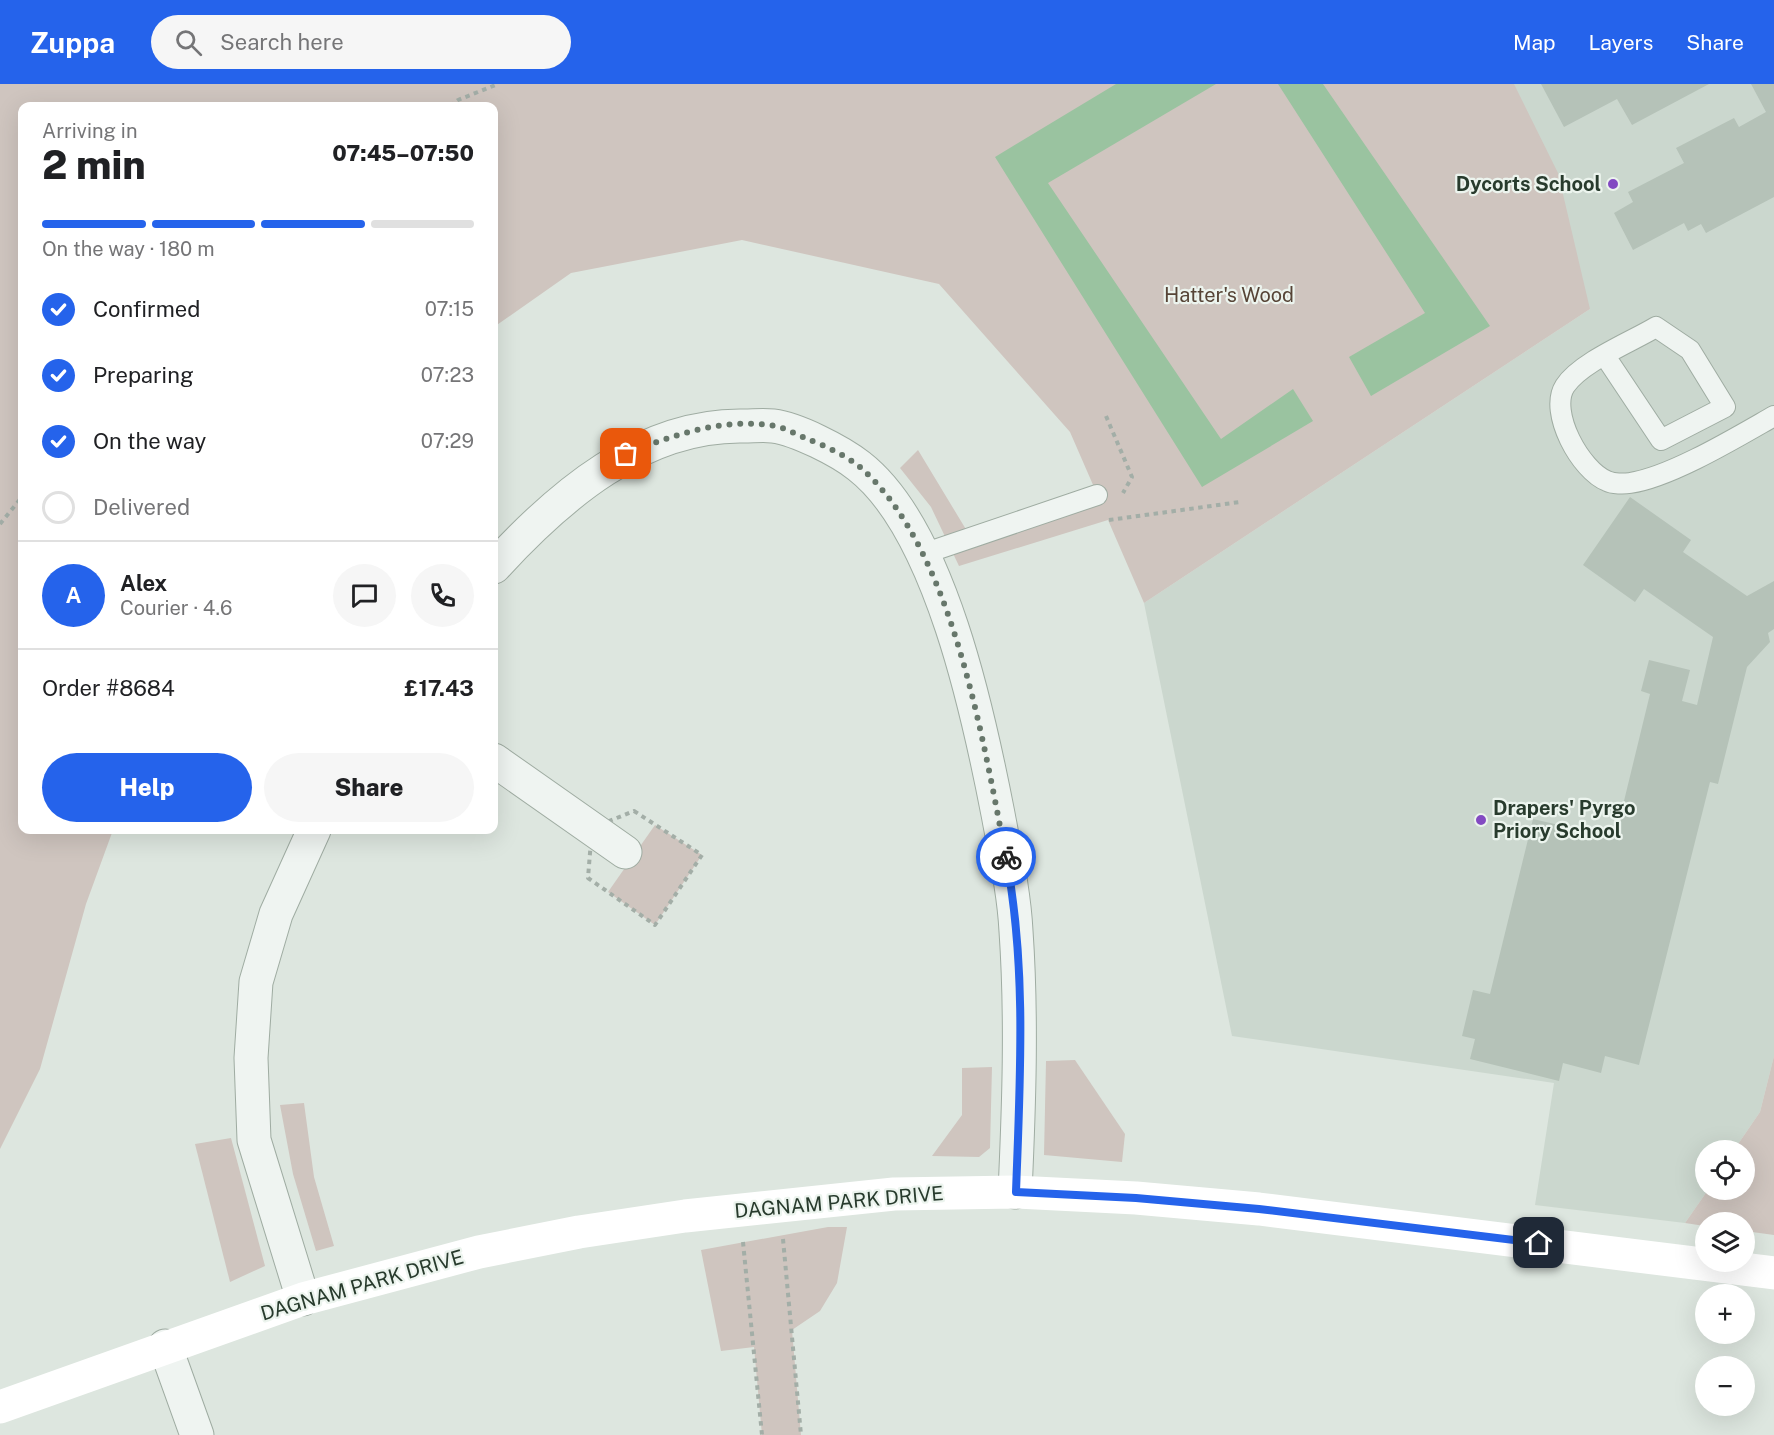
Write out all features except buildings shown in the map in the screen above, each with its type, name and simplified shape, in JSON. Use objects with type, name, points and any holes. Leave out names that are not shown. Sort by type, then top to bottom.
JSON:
[{"type":"street","points":[[498,562],[514,544],[578,489],[626,454],[680,433],[726,426],[776,426],[820,444],[860,467],[887,495],[907,523],[923,554],[959,649],[984,744],[1007,864],[1016,927],[1020,1009],[1016,1192]]},
{"type":"street","points":[[498,763],[625,852]]},
{"type":"street","points":[[303,1299],[254,1140],[251,1058],[256,982],[276,914],[312,834]]},
{"type":"street","name":"DAGNAM PARK DRIVE","points":[[0,1407],[165,1346],[303,1299],[479,1252],[685,1216],[894,1194],[1016,1192],[1136,1198],[1259,1209],[1774,1273]]},
{"type":"street","points":[[165,1346],[197,1435]]},
{"type":"lane","points":[[1605,356],[1661,440],[1725,407],[1690,350],[1656,327],[1605,356],[1581,370],[1565,386],[1559,404],[1566,431],[1590,470],[1608,482],[1630,483],[1658,475],[1716,448],[1774,416]]},
{"type":"lane","points":[[923,554],[1097,495]]},
{"type":"path","points":[[455,102],[498,84]]},
{"type":"path","points":[[1106,417],[1132,477],[1118,503]]},
{"type":"path","points":[[0,524],[18,502]]},
{"type":"path","points":[[1113,512],[1108,520],[1240,502]]},
{"type":"path","points":[[780,1206],[801,1435]]},
{"type":"path","points":[[740,1210],[762,1435]]},
{"type":"shaded area","points":[[1116,84],[1216,84],[1048,183],[1221,439],[1293,389],[1313,421],[1202,487],[995,157]]},
{"type":"shaded area","points":[[1278,84],[1323,84],[1490,326],[1371,396],[1349,357],[1425,313]]},
{"type":"shaded area","name":"Drapers' Pyrgo Priory School","points":[[1381,84],[1774,84],[1774,1056],[1760,1112],[1741,1140],[1695,1140],[1695,1200],[1701,1200],[1685,1223],[1535,1205],[1554,1083],[1232,1036],[1144,603],[1590,309]]},
{"type":"green space","name":"Hatter's Wood","points":[[0,84],[1514,84],[1558,173],[1590,309],[1144,603],[1108,520],[959,566],[931,507],[900,468],[918,450],[973,541],[1097,494],[1070,432],[939,284],[742,240],[571,273],[498,324],[498,102],[18,102],[18,834],[112,834],[86,904],[40,1069],[0,1149]]},
{"type":"green space","points":[[655,825],[702,855],[655,925],[608,892]]},
{"type":"green space","points":[[1774,1056],[1774,1235],[1755,1232],[1755,1212],[1695,1212],[1695,1224],[1685,1223],[1701,1200],[1755,1200],[1755,1140],[1741,1140],[1760,1112]]},
{"type":"green space","points":[[1075,1060],[1125,1134],[1122,1162],[1044,1155],[1046,1061]]},
{"type":"green space","points":[[992,1067],[990,1148],[979,1157],[932,1156],[962,1115],[962,1068]]},
{"type":"green space","points":[[304,1103],[314,1177],[334,1246],[316,1251],[293,1174],[280,1105]]},
{"type":"green space","points":[[231,1138],[265,1266],[230,1282],[195,1144]]},
{"type":"green space","points":[[828,1227],[847,1227],[837,1283],[820,1311],[792,1330],[801,1435],[762,1435],[754,1347],[721,1351],[701,1250]]},
{"type":"way so far","points":[[626,454],[680,433],[726,426],[776,426],[820,444],[860,467],[887,495],[907,523],[923,554],[959,649],[984,744],[1006,857]]},
{"type":"place","name":"Dycorts School","points":[[1613,184]]},
{"type":"place","name":"Drapers' Pyrgo Priory School","points":[[1481,820]]},
{"type":"route","points":[[1006,857],[1016,927],[1020,1009],[1016,1192],[1136,1198],[1259,1209],[1539,1243]]}]
